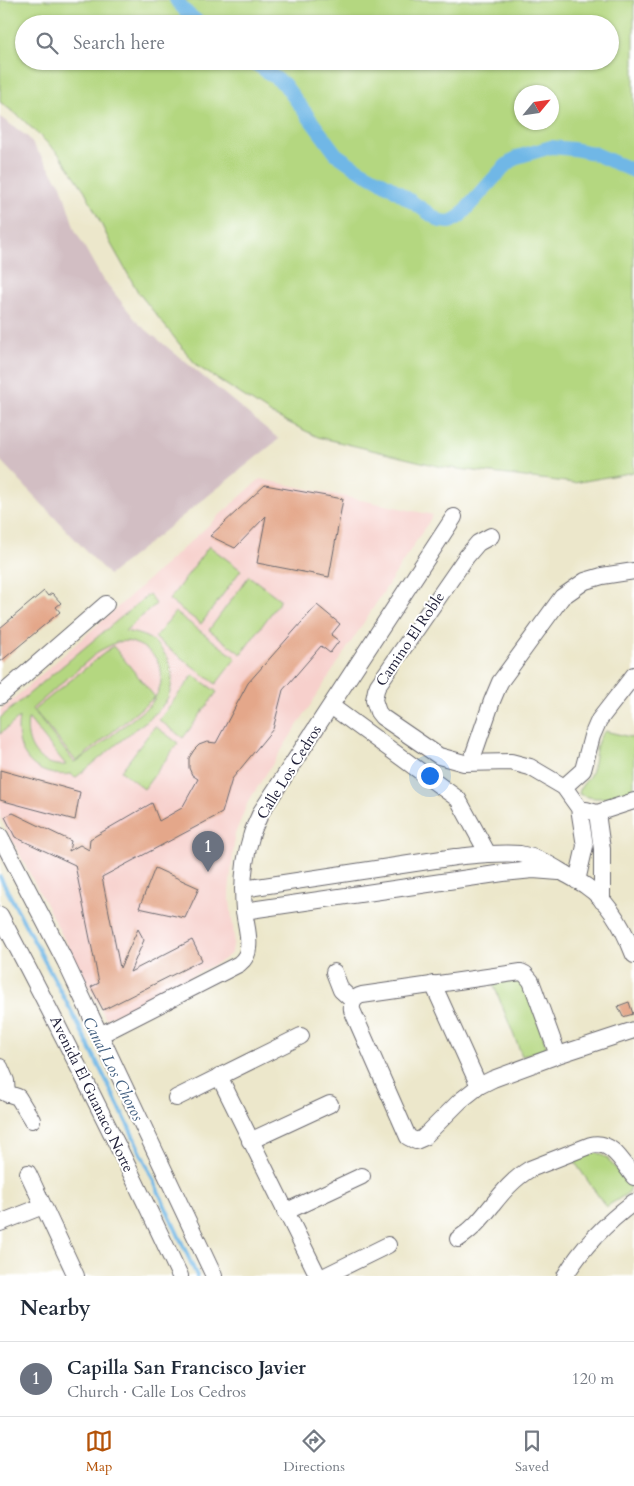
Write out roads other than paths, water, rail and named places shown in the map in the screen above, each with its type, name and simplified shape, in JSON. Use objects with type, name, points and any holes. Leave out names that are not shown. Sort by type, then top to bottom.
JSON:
[{"type":"street","name":"Calle Los Cedros","points":[[100,1035],[244,960],[249,944],[243,889],[251,836],[261,812],[454,517]]},
{"type":"street","name":"Camino El Roble","points":[[471,762],[448,760],[429,751],[382,717],[375,706],[374,695],[378,685],[467,556],[478,543],[491,536]]},
{"type":"street","points":[[577,880],[585,846],[579,808],[564,787],[530,767],[511,762],[471,762],[500,682],[562,597],[585,581],[602,576],[634,572]]},
{"type":"street","points":[[0,696],[106,604]]},
{"type":"street","points":[[564,787],[583,770],[592,736],[599,720],[634,676]]},
{"type":"street","points":[[331,706],[458,799],[495,853],[503,873]]},
{"type":"street","points":[[579,808],[597,813],[634,801]]},
{"type":"street","points":[[597,813],[602,849],[602,901]]},
{"type":"street","points":[[0,836],[40,910],[214,1276]]},
{"type":"street","points":[[243,889],[495,853],[530,856],[550,864],[591,890],[622,927],[634,955]]},
{"type":"street","points":[[244,911],[503,873],[533,870],[561,872]]},
{"type":"street","name":"Avenida El Guanaco Norte","points":[[0,914],[59,1025],[180,1276]]},
{"type":"street","points":[[334,972],[342,990],[353,1001]]},
{"type":"street","points":[[558,1055],[531,982],[525,974],[516,972],[432,984],[362,995],[353,1001],[352,1010],[410,1139],[416,1141],[423,1138],[460,1101],[479,1086],[558,1055],[634,1030]]},
{"type":"street","points":[[432,984],[479,1086]]},
{"type":"street","points":[[176,1098],[301,1036]]},
{"type":"street","points":[[0,1067],[6,1081],[2,1095],[14,1096],[20,1099],[32,1120]]},
{"type":"street","points":[[218,1076],[318,1276]]},
{"type":"street","points":[[250,1141],[330,1104]]},
{"type":"street","points":[[458,1240],[473,1227],[506,1187],[521,1174],[530,1168],[591,1145],[608,1146],[634,1178]]},
{"type":"street","points":[[28,1173],[72,1275]]},
{"type":"street","points":[[285,1212],[362,1176]]},
{"type":"street","points":[[564,1276],[581,1251],[596,1234],[634,1202]]},
{"type":"street","points":[[0,1223],[43,1206]]},
{"type":"street","points":[[325,1276],[388,1245]]},
{"type":"waterway","points":[[176,0],[189,15]]},
{"type":"waterway","points":[[265,70],[284,84],[336,154],[356,168],[389,186],[440,221],[450,222],[459,217],[504,167],[517,157],[551,147],[593,153],[634,171]]},
{"type":"waterway","name":"Canal Los Choros","points":[[0,877],[77,1022],[130,1129],[197,1276]]},
{"type":"place","name":"Capilla San Francisco Javier","points":[[208,872]]}]
